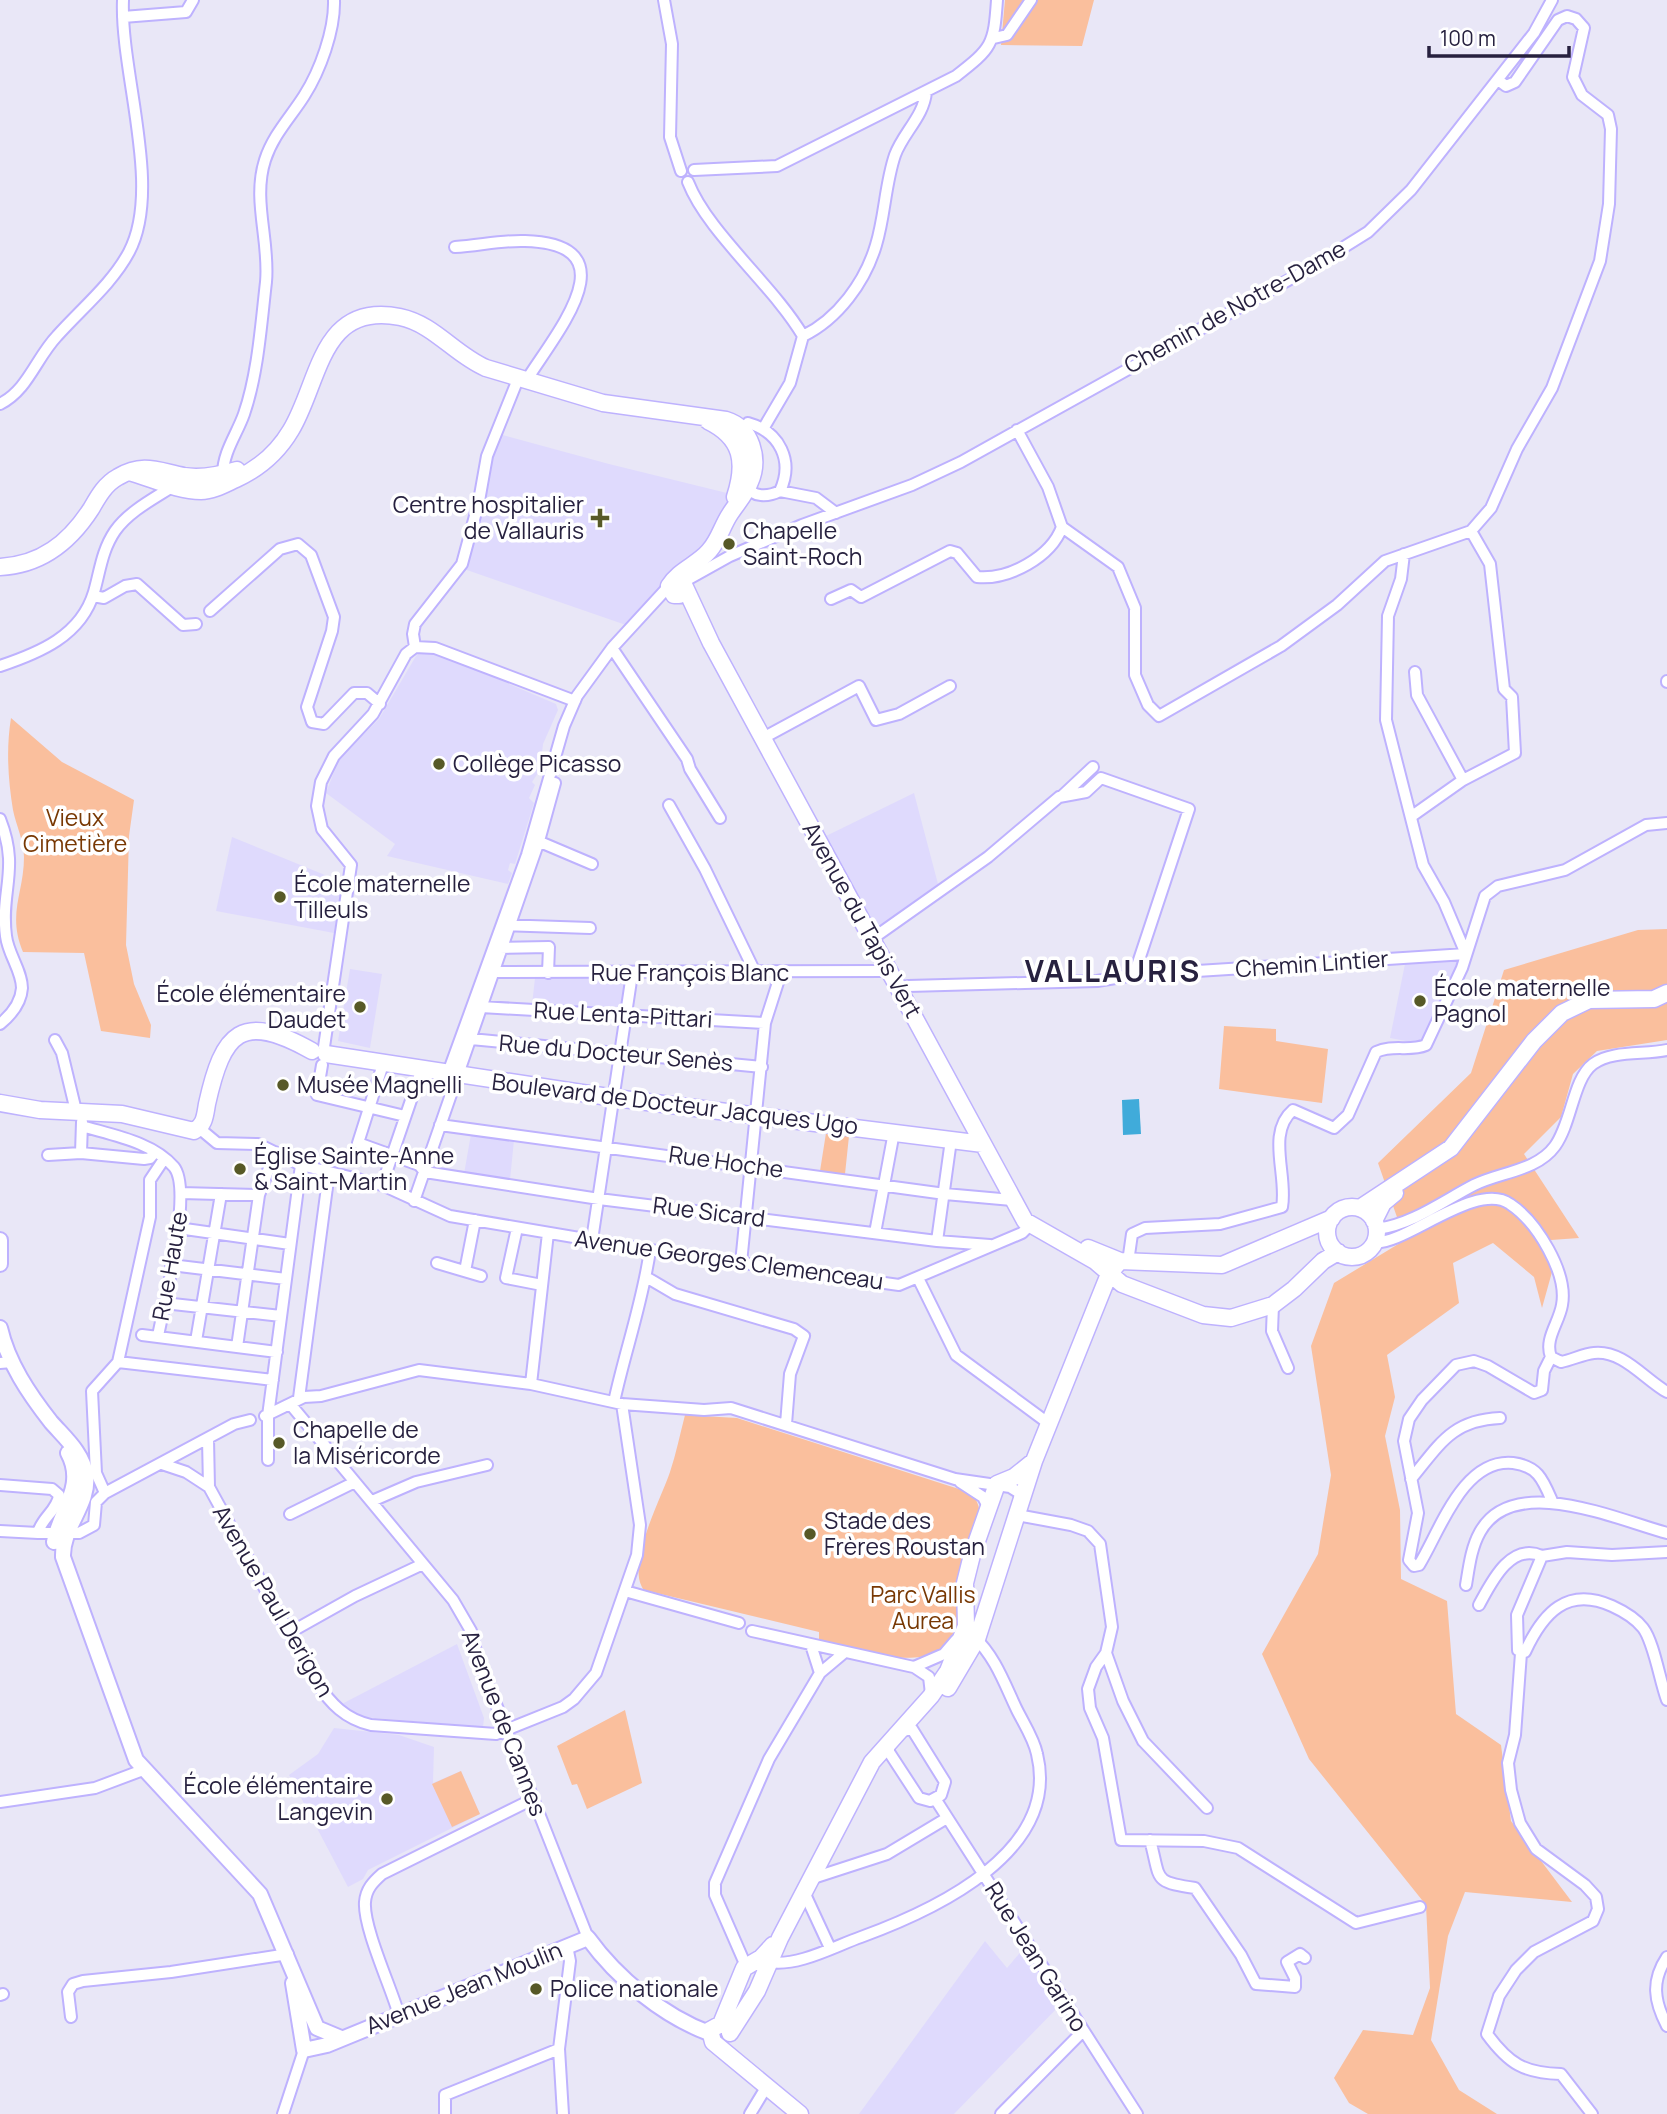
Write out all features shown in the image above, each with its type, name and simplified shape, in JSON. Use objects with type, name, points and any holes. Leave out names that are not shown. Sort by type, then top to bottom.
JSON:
[{"type":"main road","points":[[0,567],[29,562],[55,549],[78,528],[108,483],[129,472],[153,467],[200,491],[224,479],[248,474],[274,452],[291,430],[326,347],[341,330],[370,316],[391,316],[416,321],[470,362],[522,380],[603,402],[703,418],[725,430],[741,434]]},
{"type":"main road","points":[[728,516],[747,489],[754,462],[741,434]]},
{"type":"main road","points":[[679,588],[716,542],[728,516],[740,478],[741,434]]},
{"type":"main road","points":[[129,472],[158,480],[174,479]]},
{"type":"main road","name":"Avenue du Tapis Vert","points":[[679,588],[763,738],[1020,1215],[1031,1224]]},
{"type":"main road","points":[[1031,1224],[1065,1235],[1124,1261],[1222,1265],[1332,1218],[1347,1208],[1360,1209],[1451,1148],[1534,1041],[1562,1013],[1589,1000],[1654,999],[1667,993]]},
{"type":"main road","points":[[1031,1224],[1095,1261],[1122,1284],[1203,1315],[1231,1318],[1250,1314],[1273,1305],[1294,1290],[1323,1261],[1338,1252],[1359,1256],[1375,1231],[1389,1196],[1458,1155],[1555,1031],[1568,1019],[1594,1010],[1654,1010],[1667,1005]]},
{"type":"main road","name":"Boulevard de Docteur Jacques Ugo","points":[[199,1128],[204,1121],[220,1055],[232,1038],[239,1034],[260,1031],[321,1054],[383,1064],[615,1098],[983,1144]]},
{"type":"main road","points":[[0,1103],[80,1116],[122,1114],[188,1132],[199,1128]]},
{"type":"main road","points":[[177,1127],[198,1115],[207,1104]]},
{"type":"main road","points":[[1360,1209],[1375,1231]]},
{"type":"main road","points":[[1332,1218],[1327,1236],[1338,1252]]},
{"type":"main road","points":[[800,2114],[738,2063],[722,2035],[740,2022],[761,1958],[780,1938],[863,1780],[958,1674],[986,1604],[1048,1423],[1109,1273],[1124,1261]]},
{"type":"main road","points":[[930,1704],[929,1669],[954,1660],[972,1634],[965,1583],[997,1484],[1014,1477],[1034,1461]]},
{"type":"street","points":[[0,404],[13,398],[49,344],[121,266],[139,228],[140,157],[123,0]]},
{"type":"street","points":[[123,17],[186,12],[193,0]]},
{"type":"street","points":[[224,479],[225,456],[244,413],[261,327],[267,253],[261,221],[259,179],[274,137],[314,76],[332,24],[334,0]]},
{"type":"street","points":[[664,0],[672,44],[670,137],[681,178],[688,182],[705,212],[787,312],[803,336]]},
{"type":"street","points":[[994,38],[997,0]]},
{"type":"street","points":[[681,171],[687,167],[694,170],[777,166],[926,92],[972,63],[994,38],[1007,35],[1031,0]]},
{"type":"street","name":"Chemin de Notre-Dame","points":[[573,706],[612,648],[638,620],[679,588],[730,556],[912,485],[1312,267],[1368,232],[1411,190],[1534,33],[1552,0]]},
{"type":"street","points":[[1017,430],[1048,487],[1062,527],[1118,567],[1135,608],[1135,675],[1148,705],[1159,716],[1281,646],[1337,605],[1385,561],[1471,531],[1491,508],[1517,449],[1552,388],[1574,336],[1600,261],[1609,204],[1611,129],[1608,115],[1582,95],[1573,76],[1574,63],[1584,38],[1584,29],[1576,19],[1567,16],[1558,20],[1515,82],[1506,86],[1497,80]]},
{"type":"street","points":[[741,434],[763,429],[790,383],[803,336],[813,331],[855,291],[876,246],[887,183],[896,152],[925,103],[926,92]]},
{"type":"street","points":[[688,182],[695,177],[694,170]]},
{"type":"street","points":[[415,647],[412,634],[415,624],[462,564],[479,501],[486,456],[522,380],[575,303],[580,288],[580,263],[575,254],[564,248],[528,241],[455,247]]},
{"type":"street","points":[[763,429],[783,450],[787,464],[780,491]]},
{"type":"street","points":[[0,666],[58,642],[93,596],[105,550],[112,537],[174,479]]},
{"type":"street","points":[[141,508],[158,480]]},
{"type":"street","points":[[785,480],[802,494]]},
{"type":"street","points":[[747,489],[769,496],[780,491],[802,494],[816,498],[836,513]]},
{"type":"street","points":[[831,598],[851,590],[861,597],[950,551],[957,552],[977,577],[990,578],[1022,567],[1050,549],[1057,542],[1062,527]]},
{"type":"street","points":[[1412,816],[1463,780],[1515,753],[1511,697],[1504,689],[1490,564],[1471,531]]},
{"type":"street","points":[[210,611],[280,549],[298,544],[311,555],[334,617],[332,631],[307,707],[312,722],[324,724],[354,692],[367,694],[380,704]]},
{"type":"street","points":[[1404,554],[1401,579],[1388,617],[1386,720],[1423,865],[1444,902],[1466,954]]},
{"type":"street","points":[[93,596],[104,598],[125,586],[137,584],[183,625],[196,624]]},
{"type":"street","points":[[405,1116],[317,1095],[351,865],[322,829],[317,806],[321,782],[334,756],[380,704],[406,654],[415,647],[435,648],[573,706],[535,840],[504,925],[469,1035],[453,1074],[440,1125],[414,1201]]},
{"type":"street","points":[[612,648],[687,759],[690,769],[720,818]]},
{"type":"street","points":[[1415,672],[1418,695],[1463,780]]},
{"type":"street","points":[[763,738],[859,686],[876,720],[899,714],[950,686]]},
{"type":"street","points":[[872,939],[988,857],[1093,767]]},
{"type":"street","points":[[1059,797],[1086,792],[1101,778],[1189,809],[1134,975]]},
{"type":"street","points":[[669,805],[705,869],[754,970]]},
{"type":"street","points":[[0,820],[9,846],[11,879],[5,923],[7,941],[22,987],[16,1006],[0,1024]]},
{"type":"street","points":[[1124,1261],[1132,1234],[1145,1228],[1220,1224],[1282,1207],[1284,1197],[1279,1138],[1283,1119],[1293,1110],[1324,1126],[1334,1128],[1348,1115],[1376,1052],[1386,1047],[1416,1049],[1426,1045],[1466,954],[1485,896],[1498,886],[1565,870],[1646,825],[1667,823]]},
{"type":"street","points":[[535,840],[592,864]]},
{"type":"street","points":[[0,872],[11,879]]},
{"type":"street","points":[[504,925],[590,928]]},
{"type":"street","points":[[499,945],[549,947],[548,973]]},
{"type":"street","name":"Chemin Lintier","points":[[898,989],[1097,981],[1134,975],[1466,954]]},
{"type":"street","name":"Rue François Blanc","points":[[492,966],[548,973],[888,971]]},
{"type":"street","points":[[741,1263],[765,1023],[781,973]]},
{"type":"street","points":[[592,1240],[622,1055],[632,974]]},
{"type":"street","name":"Rue Lenta-Pittari","points":[[477,1009],[765,1023]]},
{"type":"street","name":"Rue du Docteur Senès","points":[[469,1035],[622,1055],[762,1067]]},
{"type":"street","points":[[55,1040],[62,1053],[80,1116],[81,1153]]},
{"type":"street","points":[[1552,1501],[1539,1472],[1526,1465],[1494,1464],[1476,1472],[1463,1489],[1434,1532],[1419,1565],[1414,1566],[1409,1560],[1418,1513],[1404,1441],[1409,1419],[1422,1400],[1456,1365],[1474,1361],[1488,1366],[1534,1393],[1542,1390],[1544,1371],[1551,1357],[1549,1339],[1562,1305],[1560,1271],[1522,1214],[1505,1200],[1482,1200],[1421,1224],[1387,1241],[1375,1231],[1440,1206],[1475,1184],[1533,1164],[1553,1149],[1563,1132],[1577,1087],[1594,1063],[1608,1057],[1666,1051]]},
{"type":"street","points":[[368,1109],[383,1064]]},
{"type":"street","points":[[382,1185],[422,1068]]},
{"type":"street","name":"Rue Sicard","points":[[368,1109],[358,1143],[419,1165],[425,1172],[599,1199],[937,1241],[993,1245]]},
{"type":"street","points":[[80,1116],[155,1152],[164,1159],[150,1180],[150,1217],[118,1363],[92,1391],[96,1473],[105,1493]]},
{"type":"street","name":"Rue Hoche","points":[[440,1125],[945,1194],[1012,1200]]},
{"type":"street","name":"Avenue Georges Clemenceau","points":[[199,1128],[217,1143],[258,1144],[301,1165],[382,1185],[450,1216],[650,1250],[899,1285],[1022,1233],[1031,1224]]},
{"type":"street","points":[[875,1233],[894,1132]]},
{"type":"street","points":[[937,1241],[951,1140]]},
{"type":"street","points":[[48,1156],[81,1153],[144,1159],[150,1158],[155,1152]]},
{"type":"street","points":[[236,1347],[259,1195],[275,1152]]},
{"type":"street","name":"Rue Haute","points":[[158,1336],[178,1228],[181,1193],[175,1168],[164,1159]]},
{"type":"street","points":[[268,1460],[267,1416],[301,1165]]},
{"type":"street","points":[[295,1401],[329,1172]]},
{"type":"street","points":[[181,1193],[259,1195]]},
{"type":"street","points":[[196,1341],[221,1194]]},
{"type":"street","points":[[465,1271],[475,1220]]},
{"type":"street","points":[[178,1228],[290,1244]]},
{"type":"street","points":[[517,1228],[506,1278],[542,1285]]},
{"type":"street","points":[[531,1384],[548,1233]]},
{"type":"street","points":[[0,1240],[0,1264]]},
{"type":"street","points":[[506,1731],[563,1707],[585,1688],[604,1656],[637,1555],[640,1525],[618,1403],[629,1331],[646,1277],[650,1250]]},
{"type":"street","points":[[437,1264],[481,1276]]},
{"type":"street","points":[[171,1265],[286,1279]]},
{"type":"street","points":[[646,1277],[675,1294],[794,1329],[804,1336],[790,1374],[786,1424]]},
{"type":"street","points":[[918,1278],[956,1355],[1048,1423]]},
{"type":"street","points":[[164,1303],[281,1316]]},
{"type":"street","points":[[1273,1305],[1272,1331],[1288,1368]]},
{"type":"street","points":[[1250,1314],[1272,1331]]},
{"type":"street","points":[[0,1328],[6,1363],[51,1421],[71,1457],[75,1478],[73,1496],[61,1534],[54,1546],[58,1570],[75,1597],[94,1637],[128,1742],[143,1770],[260,1894],[320,2030],[341,2038]]},
{"type":"street","points":[[142,1335],[277,1352]]},
{"type":"street","points":[[1551,1357],[1561,1362],[1592,1353],[1609,1354],[1622,1359],[1667,1392]]},
{"type":"street","points":[[118,1363],[273,1385]]},
{"type":"street","points":[[267,1416],[295,1401],[419,1370],[531,1384],[618,1403],[704,1410],[731,1408],[955,1479],[997,1484],[1018,1492],[1020,1508],[1088,1531],[1100,1544],[1112,1627],[1105,1653],[1096,1667],[1088,1689],[1090,1707],[1103,1738],[1121,1840],[1204,1841],[1238,1848],[1356,1923],[1420,1907]]},
{"type":"street","name":"Avenue de Cannes","points":[[295,1401],[355,1482],[453,1600],[471,1631],[477,1656],[587,1938],[622,1977],[680,2020],[722,2035]]},
{"type":"street","points":[[1411,1479],[1455,1429],[1467,1422],[1500,1418]]},
{"type":"street","points":[[0,1531],[61,1534],[79,1533],[91,1528],[95,1521],[96,1502],[105,1493],[234,1424],[250,1420]]},
{"type":"street","name":"Avenue Paul Derigon","points":[[208,1439],[209,1487],[289,1633],[325,1695],[339,1711],[352,1719],[371,1725],[490,1734],[506,1731]]},
{"type":"street","name":"Avenue Paul Derigon","points":[[162,1464],[186,1472],[209,1487]]},
{"type":"street","points":[[372,1501],[416,1482],[487,1465]]},
{"type":"street","points":[[955,1479],[983,1497],[989,1508]]},
{"type":"street","points":[[290,1514],[355,1482]]},
{"type":"street","points":[[0,1485],[52,1489],[56,1492],[59,1501],[42,1522],[38,1533]]},
{"type":"street","points":[[1466,1585],[1471,1554],[1480,1530],[1499,1512],[1529,1501],[1552,1501],[1667,1533]]},
{"type":"street","points":[[1479,1605],[1501,1569],[1514,1557],[1528,1553],[1542,1556],[1567,1552],[1612,1555],[1667,1552]]},
{"type":"street","points":[[1542,1556],[1517,1615],[1519,1651],[1515,1735],[1508,1763],[1511,1790],[1520,1824],[1536,1849],[1585,1885],[1595,1897],[1598,1909],[1593,1921],[1534,1952],[1516,1969],[1499,1996],[1487,2034],[1501,2053],[1533,2073],[1561,2074],[1592,2114]]},
{"type":"street","points":[[289,1633],[355,1596],[423,1564]]},
{"type":"street","points":[[625,1591],[739,1623]]},
{"type":"street","points":[[966,1599],[978,1605],[986,1604]]},
{"type":"street","points":[[1519,1651],[1525,1652],[1543,1619],[1554,1609],[1568,1601],[1586,1599],[1602,1602],[1630,1616],[1644,1629],[1667,1700]]},
{"type":"street","points":[[752,1631],[929,1669]]},
{"type":"street","points":[[845,1652],[820,1673],[769,1759],[715,1883],[715,1895],[756,1969],[830,1948],[918,1916],[984,1875],[1016,1842],[1037,1803],[1040,1778],[1037,1752],[994,1661],[972,1634],[944,1654],[929,1669],[932,1686],[930,1704]]},
{"type":"street","points":[[811,1644],[820,1673]]},
{"type":"street","points":[[1105,1653],[1123,1701],[1143,1741],[1207,1808]]},
{"type":"street","points":[[889,1749],[919,1798],[936,1800],[945,1789],[945,1782],[907,1730]]},
{"type":"street","points":[[0,1802],[95,1788],[143,1770]]},
{"type":"street","points":[[399,2015],[365,1913],[367,1892],[371,1884],[382,1874],[533,1800]]},
{"type":"street","name":"Rue Jean Garino","points":[[936,1800],[1137,2114]]},
{"type":"street","points":[[830,1948],[807,1886],[887,1854],[947,1818]]},
{"type":"street","points":[[1150,1840],[1161,1879],[1166,1884],[1195,1888],[1241,1955],[1256,1984],[1295,1987],[1296,1978],[1287,1962],[1300,1954],[1306,1958]]},
{"type":"street","name":"Avenue Jean Moulin","points":[[308,2050],[587,1938]]},
{"type":"street","points":[[563,2114],[559,2049],[570,1961],[567,1946]]},
{"type":"street","points":[[71,2017],[68,1992],[73,1984],[83,1981],[171,1972],[288,1954]]},
{"type":"street","points":[[288,1954],[308,2050]]},
{"type":"street","points":[[1667,1957],[1657,1972],[1655,1997],[1667,2026]]},
{"type":"street","points":[[283,2114],[308,2050],[320,2030]]},
{"type":"street","points":[[1001,2114],[1083,2031]]},
{"type":"street","points":[[446,2114],[445,2095],[559,2049]]},
{"type":"street","points":[[750,2114],[767,2086]]},
{"type":"shaded area","name":"Centre hospitalier de Vallauris","points":[[499,434],[731,494],[713,533],[626,625],[464,569],[492,450]]},
{"type":"shaded area","name":"Collège Picasso","points":[[430,650],[556,704],[558,710],[543,744],[540,770],[532,782],[535,785],[529,798],[534,803],[515,864],[510,863],[508,870],[512,873],[508,884],[387,856],[395,844],[326,793],[339,759],[379,719],[416,656],[421,651]]},
{"type":"shaded area","points":[[914,793],[938,884],[874,931],[826,836]]},
{"type":"shaded area","name":"École maternelle Tilleuls","points":[[232,837],[342,882],[334,933],[216,911]]},
{"type":"shaded area","name":"École maternelle Pagnol","points":[[1459,961],[1422,1044],[1390,1038],[1405,964]]},
{"type":"shaded area","name":"École élémentaire Daudet","points":[[350,969],[382,974],[370,1048],[338,1041]]},
{"type":"shaded area","points":[[535,978],[628,978],[623,1009],[532,1005]]},
{"type":"shaded area","points":[[471,1134],[514,1140],[510,1180],[464,1174]]},
{"type":"shaded area","points":[[457,1644],[484,1718],[483,1727],[363,1717],[340,1705]]},
{"type":"shaded area","name":"École élémentaire Langevin","points":[[334,1728],[399,1735],[434,1747],[433,1783],[461,1771],[480,1814],[368,1870],[363,1879],[348,1887],[289,1775],[318,1754]]},
{"type":"shaded area","points":[[985,1941],[1007,1968],[1024,1948],[1062,2003],[954,2114],[859,2114]]},
{"type":"green space","points":[[1005,0],[1094,0],[1082,46],[1001,45]]},
{"type":"green space","name":"Vieux Cimetière","points":[[11,718],[62,762],[134,800],[129,836],[126,945],[134,984],[151,1025],[150,1038],[101,1031],[84,953],[23,952],[18,938],[16,915],[24,851],[10,787],[8,753]]},
{"type":"green space","points":[[1667,929],[1667,1040],[1597,1051],[1573,1074],[1561,1117],[1524,1154],[1579,1238],[1551,1240],[1552,1272],[1542,1308],[1534,1277],[1493,1243],[1453,1263],[1459,1303],[1387,1355],[1395,1397],[1385,1436],[1400,1510],[1401,1579],[1447,1601],[1456,1714],[1501,1745],[1511,1821],[1572,1902],[1465,1892],[1448,1936],[1431,2040],[1459,2090],[1497,2114],[1368,2114],[1349,2103],[1334,2078],[1363,2030],[1413,2035],[1430,1988],[1426,1905],[1309,1759],[1262,1654],[1318,1554],[1331,1475],[1311,1346],[1334,1283],[1405,1240],[1378,1163],[1471,1073],[1504,970],[1638,930]]},
{"type":"green space","points":[[1224,1026],[1276,1029],[1276,1041],[1328,1049],[1322,1103],[1219,1089]]},
{"type":"green space","points":[[826,1133],[849,1136],[845,1174],[820,1171]]},
{"type":"green space","name":"Stade des Frères Roustan","points":[[685,1415],[737,1418],[962,1490],[974,1497],[980,1511],[979,1528],[964,1609],[956,1634],[944,1648],[928,1655],[892,1657],[819,1640],[819,1632],[644,1590],[639,1579],[642,1549],[670,1472]]},
{"type":"green space","points":[[625,1710],[642,1783],[587,1809],[577,1784],[572,1785],[557,1746]]},
{"type":"green space","points":[[461,1771],[480,1814],[452,1827],[432,1784]]},
{"type":"water","points":[[1139,1099],[1141,1134],[1123,1135],[1122,1100]]},
{"type":"place","name":"Centre hospitalier de Vallauris","points":[[600,518]]},
{"type":"place","name":"Chapelle Saint-Roch","points":[[729,544]]},
{"type":"place","name":"Collège Picasso","points":[[439,764]]},
{"type":"place","name":"École maternelle Tilleuls","points":[[280,897]]},
{"type":"place","name":"École maternelle Pagnol","points":[[1420,1001]]},
{"type":"place","name":"École élémentaire Daudet","points":[[360,1007]]},
{"type":"place","name":"Musée Magnelli","points":[[283,1085]]},
{"type":"place","name":"Église Sainte-Anne & Saint-Martin","points":[[240,1169]]},
{"type":"place","name":"Chapelle de la Miséricorde","points":[[279,1443]]},
{"type":"place","name":"Stade des Frères Roustan","points":[[810,1534]]},
{"type":"place","name":"École élémentaire Langevin","points":[[387,1799]]},
{"type":"place","name":"Police nationale","points":[[536,1989]]},
{"type":"district","name":"VALLAURIS","points":[[1113,972]]},
{"type":"park label","name":"Parc Vallis Aurea","points":[[923,1608]]}]
